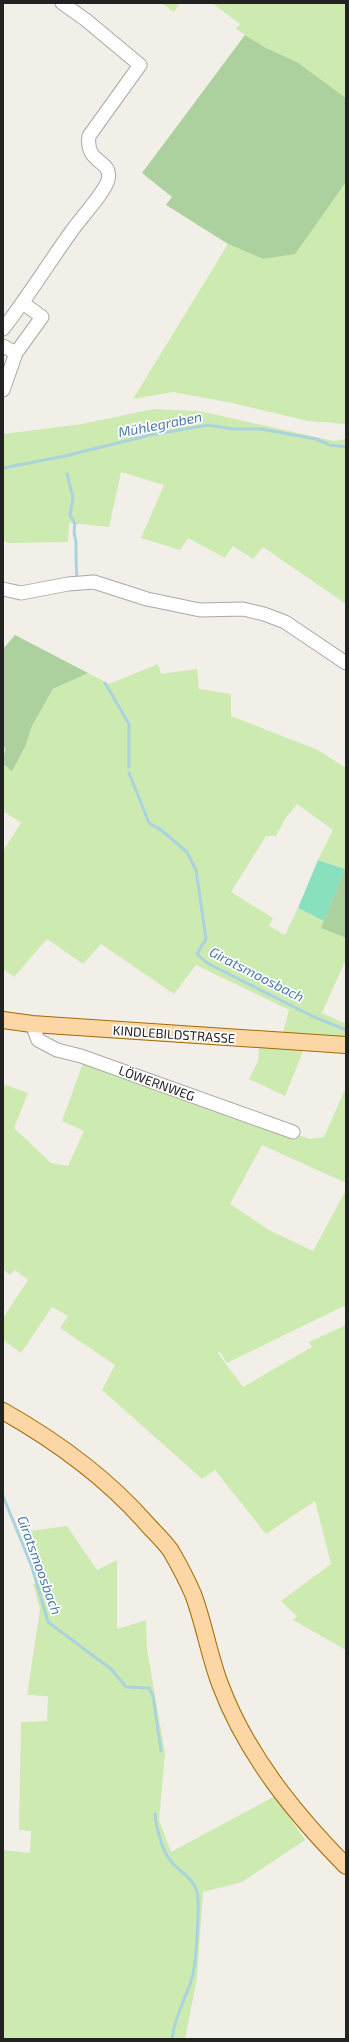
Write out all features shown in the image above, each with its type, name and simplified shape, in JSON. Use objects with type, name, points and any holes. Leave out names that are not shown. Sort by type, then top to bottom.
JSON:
[{"type":"main road","name":"KINDLEBILDSTRASSE","points":[[3,1020],[32,1024],[346,1045]]},
{"type":"main road","points":[[3,1411],[41,1434],[96,1474],[130,1504],[170,1550],[192,1594],[219,1684],[234,1719],[248,1744],[278,1788],[346,1866]]},
{"type":"street","points":[[3,330],[23,303],[70,232],[106,185],[108,172],[105,165],[90,154],[88,145],[89,136],[140,65],[86,20],[62,3]]},
{"type":"street","points":[[3,390],[16,353],[42,317],[23,303]]},
{"type":"street","points":[[3,346],[16,353]]},
{"type":"street","points":[[3,589],[21,593],[68,584],[94,582],[147,599],[200,610],[243,609],[264,614],[284,622],[346,663]]},
{"type":"street","name":"LÖWERNWEG","points":[[32,1024],[38,1040],[57,1050],[80,1056],[293,1132]]},
{"type":"green space","points":[[161,3],[180,3],[174,12]]},
{"type":"green space","points":[[212,3],[346,3],[346,98],[297,62],[266,48],[236,29],[240,24]]},
{"type":"green space","points":[[245,35],[266,48],[297,62],[346,98],[346,182],[295,254],[263,259],[228,244],[166,205],[172,197],[142,173]]},
{"type":"green space","points":[[346,182],[346,424],[308,421],[232,403],[173,392],[133,399],[228,244],[263,259],[343,187]]},
{"type":"green space","points":[[153,409],[199,411],[334,441],[346,439],[346,604],[263,547],[253,559],[233,546],[225,558],[188,538],[180,550],[141,538],[164,485],[121,472],[109,527],[69,523],[68,542],[8,543],[3,540],[3,434],[82,424]]},
{"type":"green space","points":[[15,635],[88,673],[53,689],[32,726],[25,747],[12,771],[3,764],[5,748],[3,746],[3,649]]},
{"type":"green space","points":[[158,664],[161,674],[197,669],[199,689],[231,694],[231,716],[318,750],[346,768],[345,869],[318,860],[333,830],[297,804],[285,819],[276,836],[266,836],[231,892],[273,918],[269,926],[285,935],[298,908],[324,921],[322,928],[346,938],[346,959],[322,1013],[346,1024],[346,1035],[343,1037],[283,1033],[289,1010],[196,965],[174,994],[101,944],[83,964],[47,939],[14,977],[3,969],[3,851],[21,823],[3,811],[3,764],[12,770],[25,747],[32,726],[53,689],[88,673],[109,684]]},
{"type":"green space","points":[[318,860],[345,869],[324,921],[298,908]]},
{"type":"green space","points":[[346,866],[346,938],[321,928]]},
{"type":"green space","points":[[259,1047],[304,1049],[285,1096],[249,1079],[258,1061]]},
{"type":"green space","points":[[84,1060],[310,1139],[324,1137],[346,1087],[346,1183],[262,1145],[230,1204],[269,1230],[313,1251],[346,1190],[346,1311],[344,1306],[227,1363],[220,1352],[218,1353],[243,1387],[312,1347],[309,1342],[346,1325],[346,1650],[293,1620],[297,1616],[281,1601],[331,1564],[315,1501],[266,1534],[215,1470],[202,1479],[102,1390],[115,1365],[60,1328],[68,1316],[52,1307],[21,1353],[3,1340],[3,1318],[28,1280],[15,1270],[10,1275],[3,1269],[3,1084],[28,1093],[14,1128],[51,1163],[68,1166],[84,1131],[62,1121]]},
{"type":"green space","points":[[67,1526],[97,1570],[117,1560],[117,1629],[146,1620],[147,1649],[165,1753],[159,1820],[171,1852],[275,1796],[305,1840],[242,1882],[203,1892],[197,1978],[185,2039],[3,2039],[3,1850],[30,1853],[31,1831],[19,1830],[21,1722],[47,1721],[48,1696],[27,1695],[40,1609],[33,1584],[40,1584],[23,1532]]},
{"type":"waterway","name":"Mühlegraben","points":[[3,468],[65,456],[150,435],[208,425],[233,429],[261,429],[316,439],[330,445],[346,447]]},
{"type":"waterway","name":"Giratsmoosbach","points":[[67,474],[73,498],[70,515],[75,524],[74,532],[76,543],[77,579]]},
{"type":"waterway","name":"Giratsmoosbach","points":[[105,683],[129,724],[129,767]]},
{"type":"waterway","name":"Giratsmoosbach","points":[[129,773],[149,823],[161,830],[187,852],[196,870],[206,939],[197,954],[207,963],[312,1016],[346,1030]]},
{"type":"waterway","name":"Giratsmoosbach","points":[[3,1496],[32,1567],[48,1622],[111,1669],[126,1687],[149,1688],[153,1696],[161,1751]]},
{"type":"waterway","name":"Giratsmoosbach","points":[[155,1814],[158,1832],[167,1856],[173,1864],[192,1882],[197,1892],[198,1899],[197,1935],[192,1978],[175,2023],[172,2039]]}]
